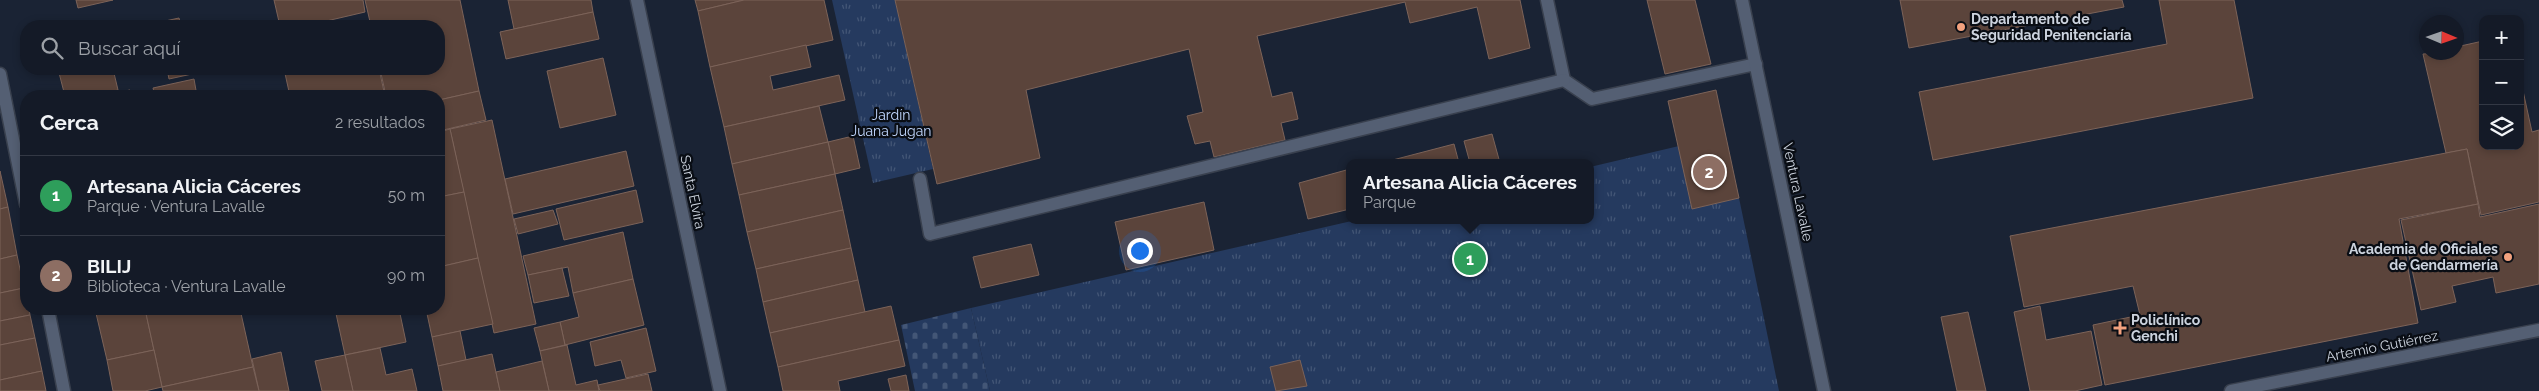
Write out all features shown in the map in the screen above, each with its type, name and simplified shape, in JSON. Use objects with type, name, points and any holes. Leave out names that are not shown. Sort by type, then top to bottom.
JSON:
[{"type":"street","name":"Santa Elvira","points":[[638,0],[720,391]]},
{"type":"street","points":[[1547,0],[1564,80],[1592,99],[1756,64]]},
{"type":"street","name":"Ventura Lavalle","points":[[1742,0],[1824,391]]},
{"type":"street","points":[[0,74],[20,174]]},
{"type":"street","points":[[920,180],[930,234],[1564,80]]},
{"type":"street","points":[[49,315],[64,391]]},
{"type":"street","name":"Artemio Gutiérrez","points":[[2231,391],[2539,330]]},
{"type":"green space","name":"Jardín Juana Jugan","points":[[832,0],[895,0],[933,169],[873,183]]},
{"type":"green space","points":[[1679,146],[1692,209],[1739,198],[1779,391],[990,391],[971,308],[1346,222],[1346,224],[1594,224],[1594,166]]},
{"type":"green space","points":[[971,308],[990,391],[915,391],[901,325]]},
{"type":"building","points":[[76,0],[113,0],[78,8]]},
{"type":"building","points":[[274,0],[363,0],[365,12],[331,20],[279,20]]},
{"type":"building","points":[[365,0],[460,0],[479,91],[445,99],[445,90],[385,90],[381,75],[445,75],[445,20],[370,20]]},
{"type":"building","points":[[508,0],[591,0],[593,12],[514,29]]},
{"type":"building","points":[[695,0],[744,0],[698,11]]},
{"type":"building","points":[[744,0],[824,0],[833,40],[710,67],[698,11]]},
{"type":"building","points":[[895,0],[1520,0],[1530,48],[1489,59],[1477,7],[1410,23],[1405,2],[1257,36],[1272,97],[1292,92],[1298,119],[1281,123],[1285,140],[1214,157],[1210,141],[1195,144],[1187,116],[1203,112],[1189,49],[1026,90],[1040,158],[937,184]]},
{"type":"building","points":[[1647,0],[1695,0],[1711,64],[1665,74]]},
{"type":"building","name":"Departamento de Seguridad Penitenciaría","points":[[1900,0],[2122,0],[2124,7],[1909,48]]},
{"type":"building","points":[[2159,0],[2234,0],[2253,98],[1933,160],[1919,92],[2167,44]]},
{"type":"building","points":[[593,12],[599,39],[506,59],[500,32]]},
{"type":"building","points":[[2479,42],[2479,150],[2524,150],[2524,95],[2532,132],[2539,130],[2539,202],[2481,215],[2467,149],[2446,153],[2424,60],[2464,60],[2464,45]]},
{"type":"building","points":[[806,45],[811,67],[770,76],[773,90],[839,75],[845,100],[724,127],[710,67]]},
{"type":"building","points":[[603,58],[616,115],[560,128],[547,71]]},
{"type":"building","points":[[60,75],[114,75],[118,90],[63,90]]},
{"type":"building","points":[[168,75],[187,75],[169,79]]},
{"type":"building","points":[[285,75],[380,75],[384,90],[289,90]]},
{"type":"building","points":[[194,79],[196,90],[154,90],[153,88]]},
{"type":"building","points":[[1716,90],[1739,198],[1692,209],[1668,101]]},
{"type":"building","points":[[479,91],[486,120],[445,130],[445,99]]},
{"type":"building","points":[[819,106],[828,142],[732,164],[724,127]]},
{"type":"building","points":[[492,120],[536,324],[494,333],[450,129]]},
{"type":"building","points":[[450,129],[464,192],[445,196],[445,130]]},
{"type":"building","points":[[1492,134],[1499,159],[1469,159],[1464,141]]},
{"type":"building","points":[[853,136],[860,168],[835,174],[828,142]]},
{"type":"building","points":[[828,142],[835,174],[739,195],[732,164]]},
{"type":"building","points":[[1454,144],[1458,159],[1396,159]]},
{"type":"building","points":[[2467,149],[2478,204],[2399,219],[2418,323],[2105,385],[2093,325],[2140,315],[2133,286],[2024,307],[2010,236]]},
{"type":"building","points":[[626,151],[634,186],[513,214],[505,179]]},
{"type":"building","points":[[1346,170],[1346,210],[1308,219],[1299,183]]},
{"type":"building","points":[[0,171],[8,207],[0,209]]},
{"type":"building","points":[[835,174],[843,210],[747,232],[739,195]]},
{"type":"building","points":[[636,190],[643,222],[564,240],[556,209]]},
{"type":"building","points":[[464,192],[478,258],[445,266],[445,196]]},
{"type":"building","points":[[1204,202],[1214,250],[1126,270],[1115,222]]},
{"type":"building","points":[[2478,204],[2480,217],[2539,204],[2539,284],[2496,293],[2493,277],[2452,286],[2456,302],[2421,310],[2401,220]]},
{"type":"building","points":[[8,207],[17,255],[0,259],[0,209]]},
{"type":"building","points":[[553,210],[558,224],[518,234],[514,219]]},
{"type":"building","points":[[843,210],[851,248],[756,269],[747,232]]},
{"type":"building","points":[[623,232],[633,279],[573,293],[568,267],[528,275],[523,256]]},
{"type":"building","points":[[1031,244],[1039,275],[981,288],[973,257]]},
{"type":"building","points":[[851,248],[858,280],[763,302],[756,269]]},
{"type":"building","points":[[17,255],[20,269],[20,289],[0,293],[0,259]]},
{"type":"building","points":[[478,258],[493,324],[432,337],[427,315],[445,315],[445,266]]},
{"type":"building","points":[[562,268],[569,296],[534,303],[528,275]]},
{"type":"building","points":[[633,279],[644,325],[565,345],[560,322],[579,317],[573,293]]},
{"type":"building","points":[[858,280],[865,312],[770,333],[763,302]]},
{"type":"building","points":[[20,289],[20,315],[30,315],[0,321],[0,293]]},
{"type":"building","points":[[891,306],[899,340],[778,367],[770,333]]},
{"type":"building","points":[[2040,306],[2046,340],[2091,331],[2102,385],[2075,391],[2030,391],[2014,312]]},
{"type":"building","points":[[1968,312],[1986,391],[1957,391],[1941,317]]},
{"type":"building","points":[[30,315],[35,338],[0,345],[0,321]]},
{"type":"building","points":[[96,315],[146,315],[154,350],[107,360]]},
{"type":"building","points":[[146,315],[241,315],[253,367],[162,387]]},
{"type":"building","points":[[336,315],[400,315],[406,342],[345,355]]},
{"type":"building","points":[[560,322],[565,345],[540,351],[534,328]]},
{"type":"building","points":[[646,328],[656,371],[626,378],[621,360],[595,366],[590,342]]},
{"type":"building","points":[[460,331],[466,360],[438,366],[432,337]]},
{"type":"building","points":[[35,338],[42,371],[0,380],[0,345]]},
{"type":"building","points":[[899,340],[905,366],[838,381],[840,391],[783,391],[778,367]]},
{"type":"building","points":[[567,345],[576,385],[597,380],[599,391],[549,391],[540,351]]},
{"type":"building","points":[[380,348],[386,375],[412,369],[417,391],[353,391],[345,355]]},
{"type":"building","points":[[154,350],[162,387],[145,391],[113,391],[107,360]]},
{"type":"building","points":[[281,352],[289,391],[259,391],[252,359]]},
{"type":"building","points":[[492,354],[500,391],[443,391],[438,366]]},
{"type":"building","points":[[345,355],[353,391],[322,391],[315,361]]},
{"type":"building","points":[[1300,360],[1307,386],[1276,391],[1270,367]]},
{"type":"building","points":[[542,361],[549,391],[500,391],[496,372]]},
{"type":"building","points":[[253,367],[259,391],[163,391],[162,387]]},
{"type":"building","points":[[42,371],[46,391],[0,391],[0,380]]},
{"type":"building","points":[[648,374],[652,391],[600,391],[598,385]]},
{"type":"building","points":[[906,375],[909,391],[891,391],[888,379]]},
{"type":"place","name":"Departamento de Seguridad Penitenciaría","points":[[1961,27]]},
{"type":"place","name":"BILIJ","points":[[1709,172]]},
{"type":"place","name":"Academia de Oficiales de Gendarmería","points":[[2508,257]]},
{"type":"place","name":"Artesana Alicia Cáceres","points":[[1470,259]]},
{"type":"place","name":"Policlínico Genchi","points":[[2120,328]]}]
